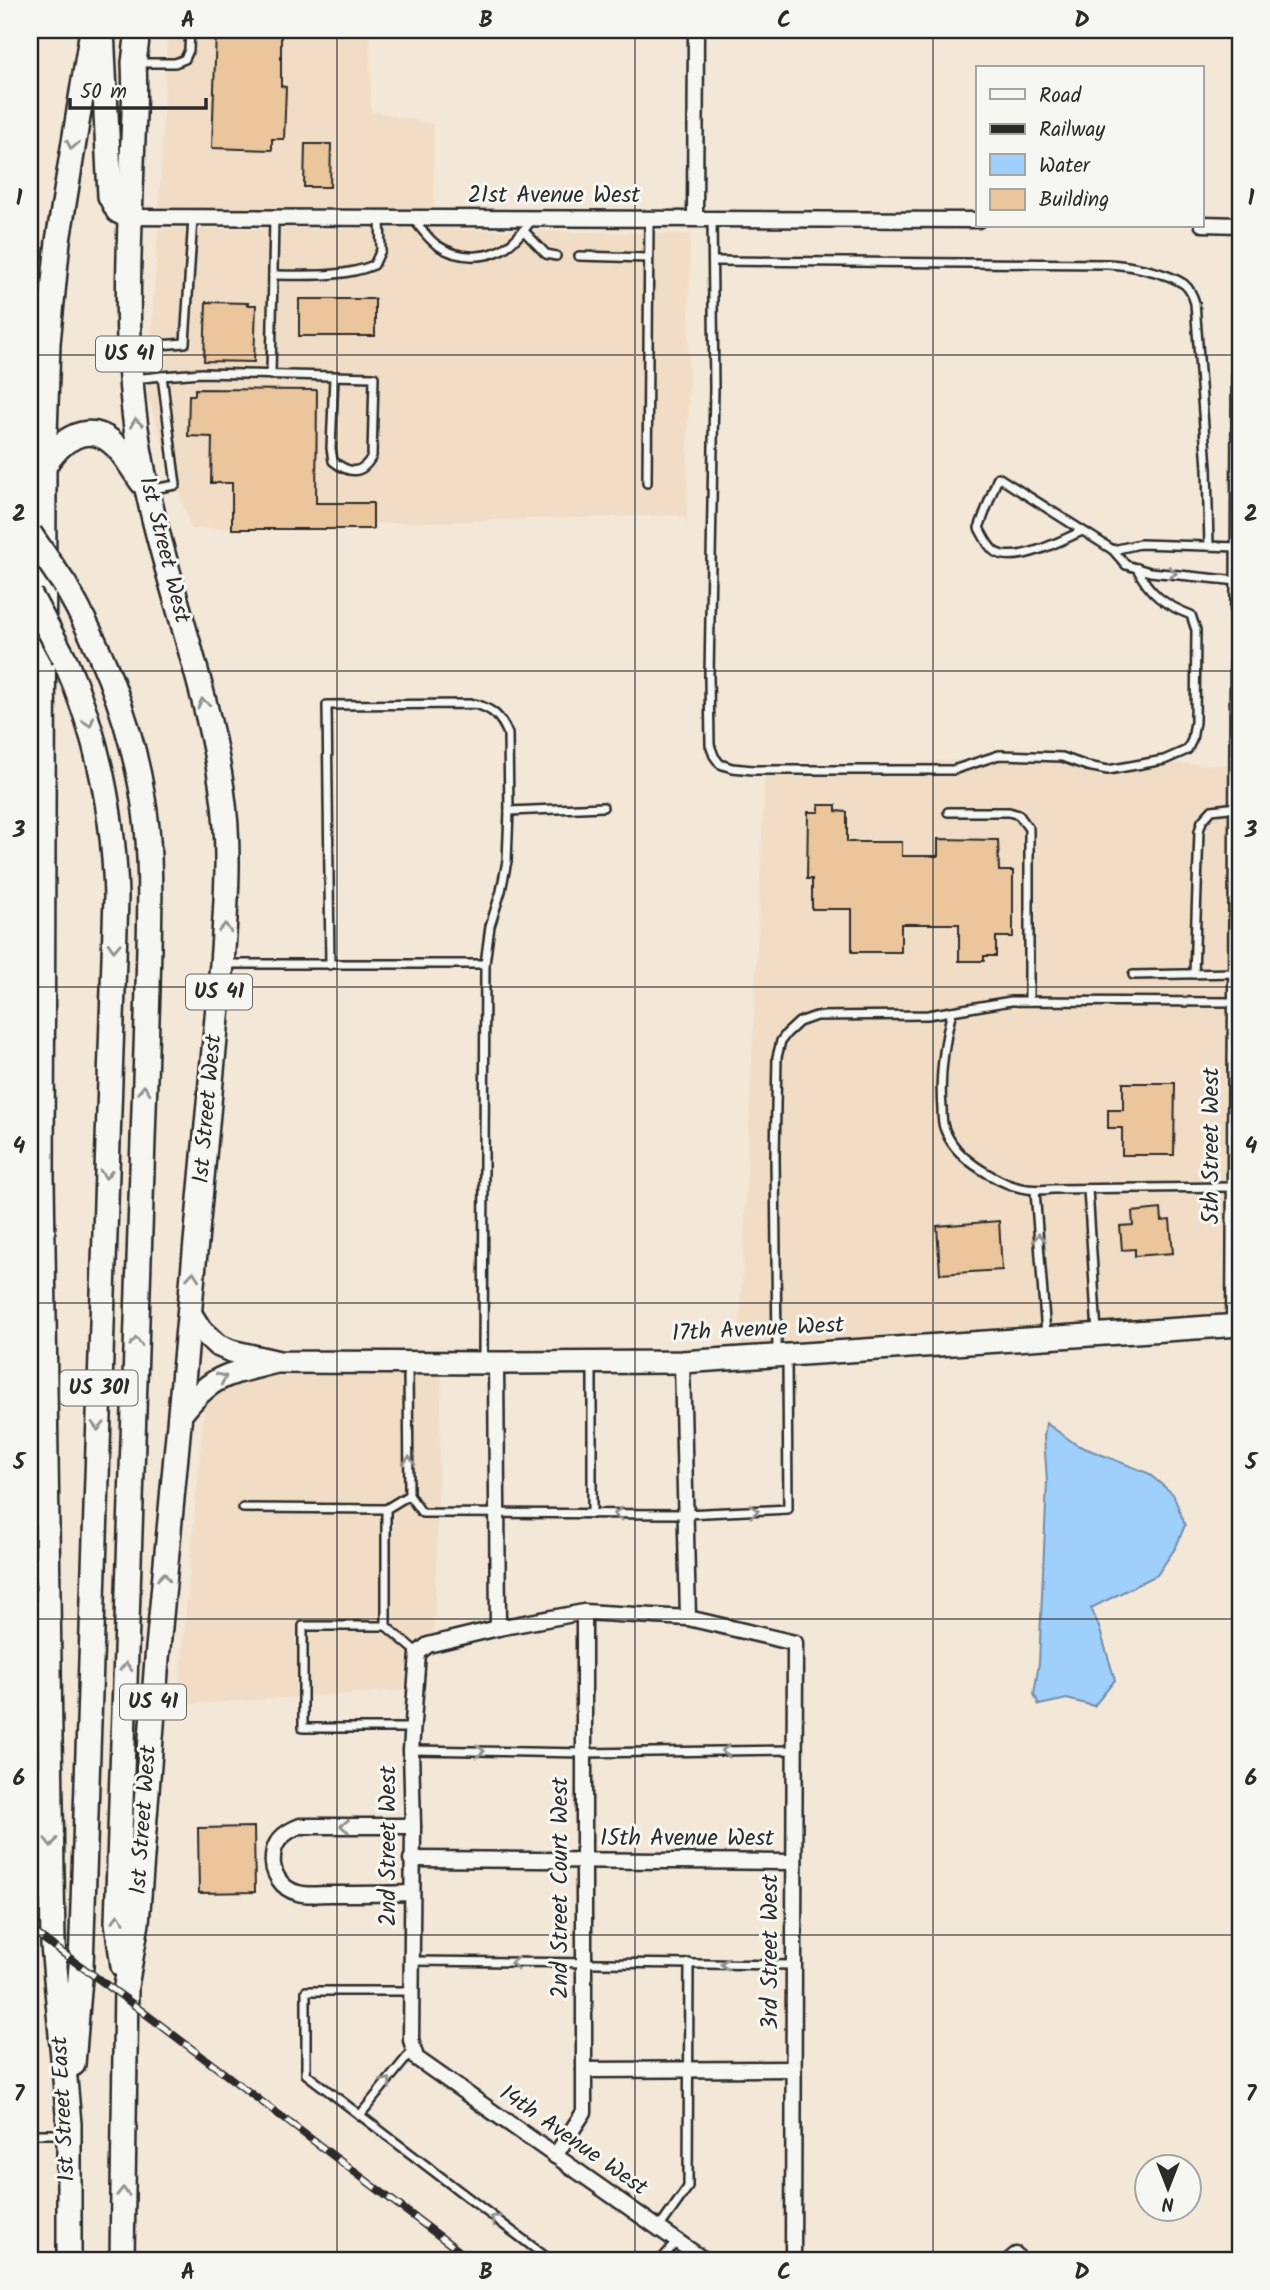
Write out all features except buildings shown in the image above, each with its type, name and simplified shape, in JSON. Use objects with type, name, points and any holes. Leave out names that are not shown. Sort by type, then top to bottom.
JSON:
[{"type":"main road","name":"1st Street East","points":[[69,2260],[69,2129],[53,1965],[39,1674],[43,1179],[39,729],[48,343],[67,170],[92,30]]},
{"type":"main road","points":[[102,30],[109,188],[115,207],[130,217]]},
{"type":"main road","name":"1st Street West","points":[[126,1986],[137,1923],[145,1789],[222,964],[228,874],[222,788],[209,724],[148,490],[136,431],[130,379],[130,217],[134,62],[138,30]]},
{"type":"main road","points":[[44,466],[54,451],[67,439],[81,434],[96,434],[117,447],[148,490]]},
{"type":"main road","name":"1st Street West","points":[[30,534],[65,585],[107,668],[129,733],[143,796],[149,860],[149,938],[117,1923],[126,1986],[122,2260]]},
{"type":"main road","name":"US 301","points":[[30,595],[64,658],[84,707],[102,770],[113,833],[116,897],[81,1966],[69,2129]]},
{"type":"street","points":[[695,218],[696,30]]},
{"type":"street","name":"21st Avenue West","points":[[130,217],[976,220]]},
{"type":"street","points":[[1204,224],[1240,225]]},
{"type":"street","name":"5th Street West","points":[[1237,1325],[1234,1186],[1239,786],[1240,337]]},
{"type":"street","name":"17th Avenue West","points":[[189,1311],[201,1330],[216,1345],[279,1362],[682,1362],[1237,1325]]},
{"type":"street","name":"17th Avenue West","points":[[179,1417],[201,1391],[219,1378],[279,1362]]},
{"type":"street","points":[[418,1653],[428,1645],[498,1628],[584,1612],[688,1619],[682,1362]]},
{"type":"street","points":[[489,1363],[497,1514],[498,1628]]},
{"type":"street","name":"2nd Street Court West","points":[[555,2156],[584,2112],[584,1612]]},
{"type":"street","name":"3rd Street West","points":[[688,1619],[795,1643],[793,2260]]},
{"type":"street","name":"2nd Street West","points":[[414,2049],[411,1990],[411,1750],[418,1653]]},
{"type":"street","points":[[411,1893],[297,1893],[279,1880],[272,1857],[282,1837],[300,1826],[413,1826]]},
{"type":"street","name":"15th Avenue West","points":[[411,1859],[794,1862]]},
{"type":"street","name":"14th Avenue West","points":[[414,2049],[555,2156],[704,2260]]},
{"type":"street","points":[[584,2070],[793,2069]]},
{"type":"lane","points":[[134,62],[175,63],[185,59],[189,50],[190,30]]},
{"type":"lane","points":[[413,219],[435,244],[447,251],[477,257],[511,243],[533,218]]},
{"type":"lane","points":[[647,483],[649,218]]},
{"type":"lane","points":[[712,218],[714,470],[710,745],[720,764],[732,768],[753,769],[953,770],[999,755],[1062,757],[1108,770],[1164,760],[1187,750],[1195,722],[1196,630],[1191,615],[1170,607],[1145,586],[1137,568]]},
{"type":"lane","points":[[128,348],[185,343],[193,219]]},
{"type":"lane","points":[[271,375],[274,219]]},
{"type":"lane","points":[[273,275],[340,274],[361,271],[374,265],[381,250],[380,219]]},
{"type":"lane","points":[[523,230],[546,254],[556,256]]},
{"type":"lane","points":[[579,257],[648,258]]},
{"type":"lane","points":[[713,261],[1129,265],[1184,284],[1195,303],[1208,482],[1209,547]]},
{"type":"lane","points":[[130,379],[202,373],[374,377],[372,456],[367,466],[356,471],[343,470],[333,461],[331,448],[334,377]]},
{"type":"lane","points":[[148,490],[176,485],[162,376]]},
{"type":"lane","points":[[1082,531],[1038,551],[1005,556],[993,550],[979,528],[998,477],[1113,550],[1126,565],[1150,572],[1238,581]]},
{"type":"lane","points":[[1113,550],[1140,544],[1238,547]]},
{"type":"lane","points":[[330,965],[327,705],[475,704],[486,707],[496,714],[508,734],[509,811],[506,868],[489,926],[485,964],[485,1261],[489,1363]]},
{"type":"lane","points":[[509,811],[603,807]]},
{"type":"lane","points":[[1194,974],[1199,831],[1202,821],[1212,810],[1237,807]]},
{"type":"lane","points":[[948,812],[1009,812],[1019,816],[1029,829],[1030,1001]]},
{"type":"lane","points":[[222,964],[485,964]]},
{"type":"lane","points":[[1133,975],[1236,973]]},
{"type":"lane","points":[[408,1363],[409,1495],[422,1513],[686,1514],[788,1509],[775,1157],[777,1057],[781,1041],[799,1022],[816,1016],[928,1014],[1011,1001],[1235,1002]]},
{"type":"lane","points":[[952,1011],[943,1052],[941,1096],[944,1128],[957,1152],[982,1170],[1007,1185],[1035,1191],[1234,1186]]},
{"type":"lane","points":[[1088,1189],[1098,1334]]},
{"type":"lane","points":[[1035,1191],[1046,1337]]},
{"type":"lane","points":[[592,1363],[592,1514]]},
{"type":"lane","points":[[243,1508],[386,1509],[409,1495]]},
{"type":"lane","points":[[386,1509],[386,1626]]},
{"type":"lane","points":[[413,1728],[303,1728],[303,1626],[386,1626],[418,1653]]},
{"type":"lane","points":[[411,1750],[584,1753],[794,1750]]},
{"type":"lane","points":[[411,1961],[793,1965]]},
{"type":"lane","points":[[659,2228],[688,2188],[689,1964]]},
{"type":"lane","points":[[411,1990],[306,1990],[306,2074],[550,2260]]},
{"type":"lane","points":[[360,2115],[414,2049]]},
{"type":"lane","points":[[30,2134],[69,2129]]},
{"type":"lane","points":[[661,2260],[677,2241]]},
{"type":"shaded area","points":[[167,30],[370,30],[371,111],[433,124],[434,208],[159,208]]},
{"type":"shaded area","points":[[158,229],[434,229],[690,234],[687,528],[685,519],[678,515],[191,529],[147,395]]},
{"type":"shaded area","points":[[993,759],[1228,765],[1224,1315],[739,1347],[765,768]]},
{"type":"shaded area","points":[[286,1372],[442,1374],[434,1633],[415,1642],[409,1641],[405,1649],[408,1655],[406,1690],[178,1705],[205,1395],[218,1387]]},
{"type":"water","points":[[1046,1423],[1077,1445],[1148,1473],[1173,1494],[1185,1525],[1176,1547],[1157,1575],[1091,1608],[1115,1680],[1094,1706],[1067,1699],[1039,1705],[1034,1694],[1039,1663],[1047,1481],[1044,1437]]},
{"type":"railway","points":[[30,1929],[471,2260]]}]
